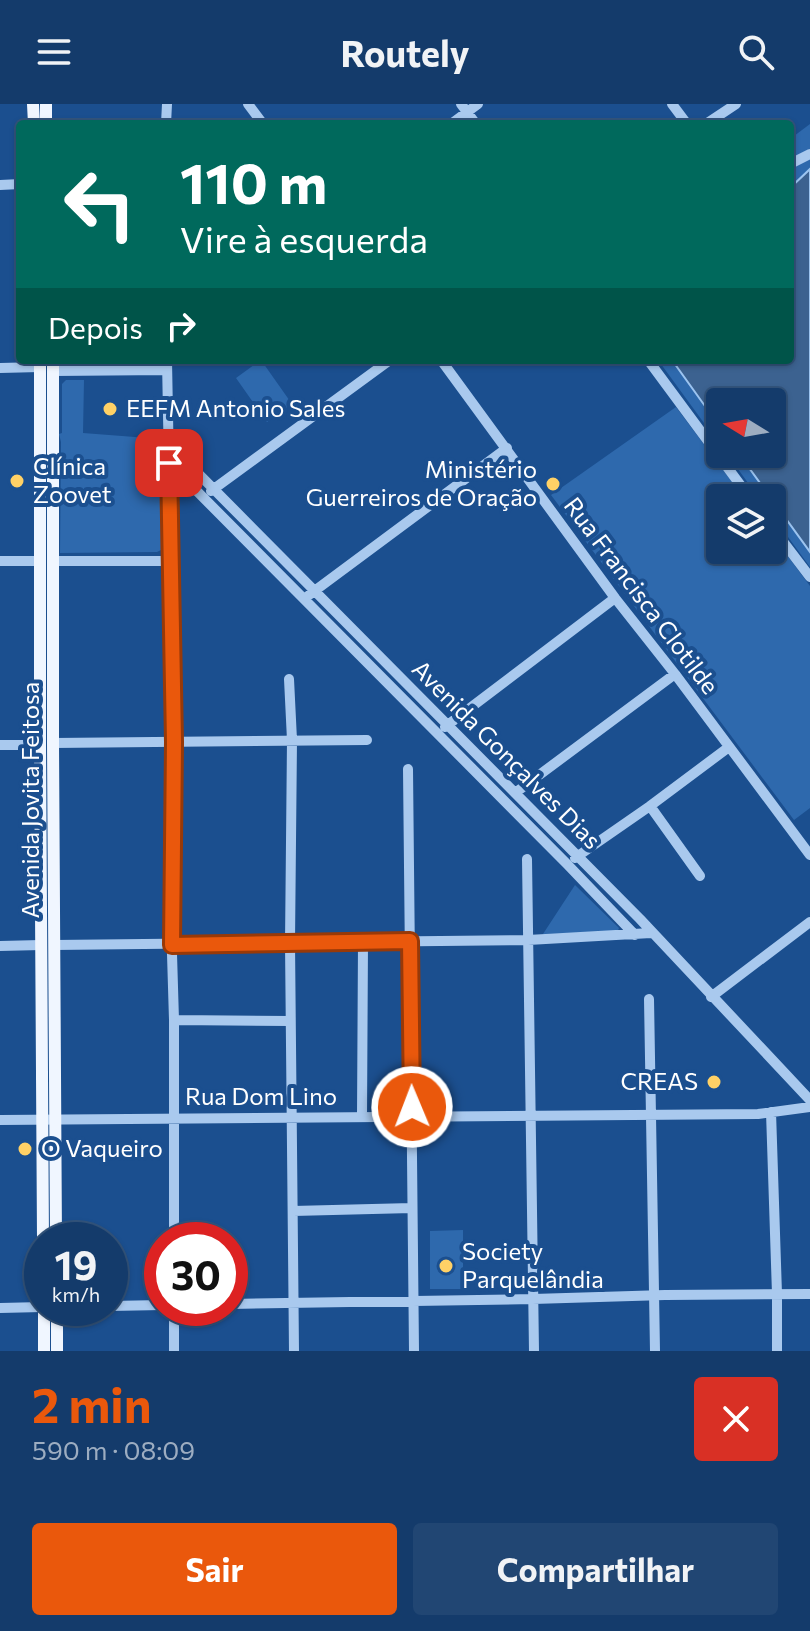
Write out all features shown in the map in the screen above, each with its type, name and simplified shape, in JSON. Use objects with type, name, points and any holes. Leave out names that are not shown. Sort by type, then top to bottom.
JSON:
[{"type":"main road","name":"Avenida Jovita Feitosa","points":[[44,1222],[48,1119],[47,365]]},
{"type":"main road","name":"Avenida Jovita Feitosa","points":[[48,1119],[55,1222]]},
{"type":"main road","points":[[43,1326],[44,1351]]},
{"type":"main road","points":[[57,1326],[57,1351]]},
{"type":"street","points":[[464,108],[478,104]]},
{"type":"street","points":[[712,120],[736,104]]},
{"type":"street","points":[[204,497],[385,364]]},
{"type":"street","name":"Rua Francisca Clotilde","points":[[444,364],[615,598],[810,855]]},
{"type":"street","points":[[651,364],[740,484]]},
{"type":"street","points":[[0,368],[167,365],[174,742],[174,1222]]},
{"type":"street","name":"Avenida Gonçalves Dias","points":[[168,443],[578,856],[810,1100]]},
{"type":"street","points":[[304,599],[507,448]]},
{"type":"street","name":"Avenida Gonçalves Dias","points":[[169,463],[635,935]]},
{"type":"street","points":[[786,545],[810,577]]},
{"type":"street","points":[[0,561],[171,561]]},
{"type":"street","points":[[437,733],[615,598]]},
{"type":"street","points":[[515,793],[675,674]]},
{"type":"street","points":[[289,679],[292,740],[290,1021],[294,1351]]},
{"type":"street","points":[[0,745],[367,740]]},
{"type":"street","points":[[567,864],[729,747]]},
{"type":"street","points":[[408,769],[414,1351]]},
{"type":"street","points":[[650,806],[700,876]]},
{"type":"street","points":[[527,859],[534,1351]]},
{"type":"street","points":[[711,997],[810,922]]},
{"type":"street","points":[[0,946],[528,940],[651,933]]},
{"type":"street","points":[[362,1117],[363,942]]},
{"type":"street","points":[[649,999],[655,1351]]},
{"type":"street","points":[[174,1020],[290,1021]]},
{"type":"street","name":"Rua Dom Lino","points":[[0,1120],[758,1114],[810,1107]]},
{"type":"street","points":[[771,1112],[777,1351]]},
{"type":"street","points":[[293,1211],[412,1208]]},
{"type":"street","points":[[248,1304],[810,1294]]},
{"type":"street","points":[[0,1308],[24,1308]]},
{"type":"street","points":[[174,1326],[174,1351]]},
{"type":"shaded area","points":[[810,124],[810,567],[786,534],[786,484],[749,484],[737,468],[786,468],[786,388],[706,388],[706,426],[661,364],[794,364],[794,136]]},
{"type":"shaded area","points":[[810,169],[810,552],[786,519],[786,484],[761,484],[749,468],[786,468],[786,388],[706,388],[706,407],[675,364],[794,364],[794,184]]},
{"type":"shaded area","points":[[255,364],[264,364],[292,404],[267,422],[236,378]]},
{"type":"shaded area","points":[[66,380],[84,380],[83,433],[161,439],[164,544],[161,550],[60,553],[59,434],[62,433],[62,384]]},
{"type":"shaded area","points":[[676,407],[706,447],[706,468],[722,468],[734,484],[706,484],[706,564],[786,564],[786,554],[810,586],[810,808],[794,820],[551,495]]},
{"type":"shaded area","points":[[575,885],[619,928],[617,933],[543,934]]},
{"type":"shaded area","name":"Society Parquelândia","points":[[463,1230],[463,1289],[430,1289],[430,1231]]},
{"type":"place","name":"EEFM Antonio Sales","points":[[110,409]]},
{"type":"place","name":"Clínica Zoovet","points":[[17,481]]},
{"type":"place","name":"Ministério Guerreiros de Oração","points":[[553,484]]},
{"type":"place","name":"CREAS","points":[[714,1082]]},
{"type":"place","name":"O Vaqueiro","points":[[25,1149]]},
{"type":"place","name":"Society Parquelândia","points":[[446,1266]]},
{"type":"route","points":[[169,463],[174,742],[172,945],[410,941],[412,1107]]}]
